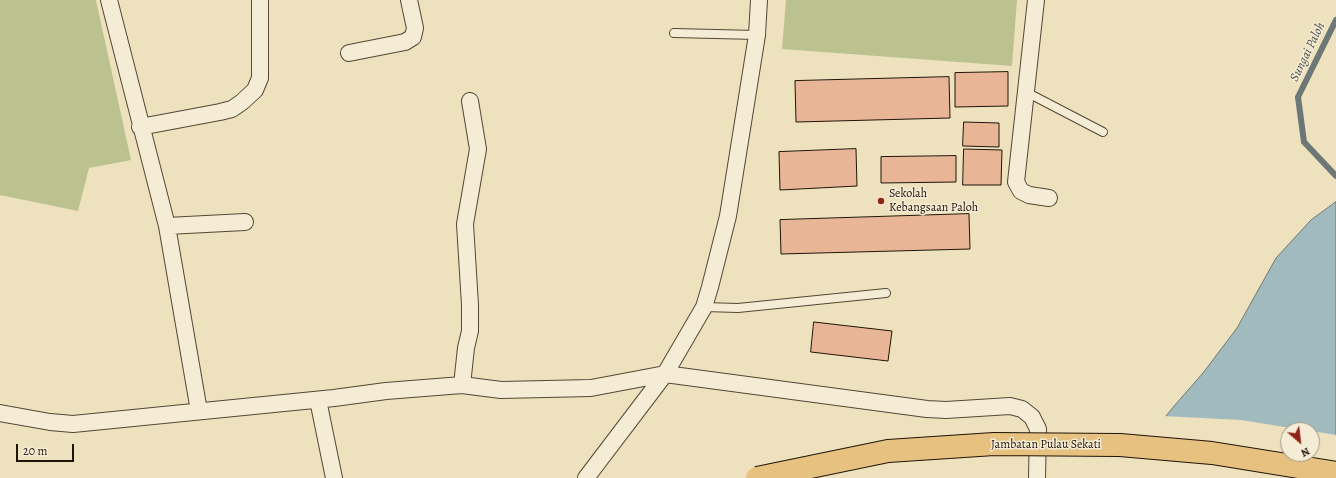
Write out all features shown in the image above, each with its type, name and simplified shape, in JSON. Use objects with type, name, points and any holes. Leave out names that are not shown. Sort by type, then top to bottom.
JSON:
[{"type":"main road","name":"Jambatan Pulau Sekati","points":[[758,478],[888,451],[994,444],[1120,445],[1212,453],[1336,473]]},
{"type":"street","points":[[109,0],[140,127],[167,226],[199,411]]},
{"type":"street","points":[[140,127],[232,109],[255,90],[260,78],[260,0]]},
{"type":"street","points":[[349,53],[405,42],[412,37],[415,28],[409,0]]},
{"type":"street","points":[[586,478],[664,374],[704,307],[728,216],[756,36],[759,0]]},
{"type":"street","points":[[1036,0],[1016,182],[1021,191],[1029,195],[1049,198]]},
{"type":"street","points":[[462,385],[466,348],[470,331],[465,224],[478,156],[470,101]]},
{"type":"street","points":[[167,226],[246,222]]},
{"type":"street","points":[[0,413],[50,422],[73,424],[318,400],[386,390],[462,385],[501,390],[591,388],[664,374],[927,409],[946,410],[1010,406],[1022,409],[1032,417],[1038,429],[1037,478]]},
{"type":"street","points":[[318,400],[334,478]]},
{"type":"lane","points":[[674,33],[756,36]]},
{"type":"lane","points":[[1026,92],[1103,132]]},
{"type":"lane","points":[[704,307],[738,308],[886,293]]},
{"type":"green space","points":[[0,0],[96,0],[131,160],[89,168],[78,211],[0,195]]},
{"type":"green space","points":[[786,0],[1017,0],[1012,66],[782,49]]},
{"type":"water","points":[[1336,202],[1336,478],[1115,478],[1203,373],[1237,328],[1276,258],[1311,220]]},
{"type":"pier","points":[[1163,416],[1241,420],[1280,426],[1280,462],[1320,462],[1320,432],[1336,435],[1336,478],[1113,478]]},
{"type":"building","points":[[1008,72],[1008,106],[955,107],[955,73]]},
{"type":"building","points":[[949,77],[950,118],[796,122],[795,81]]},
{"type":"building","points":[[964,122],[999,123],[999,147],[963,146]]},
{"type":"building","points":[[856,149],[857,186],[780,190],[779,152]]},
{"type":"building","points":[[964,149],[1002,150],[1001,185],[963,185]]},
{"type":"building","points":[[956,156],[956,182],[881,183],[881,157]]},
{"type":"building","points":[[969,214],[970,249],[781,254],[780,220]]},
{"type":"building","points":[[814,322],[892,331],[888,361],[811,352]]},
{"type":"waterway","name":"Sungai Paloh","points":[[1336,20],[1298,97],[1304,142],[1336,176]]},
{"type":"place","name":"Sekolah Kebangsaan Paloh","points":[[881,201]]}]
